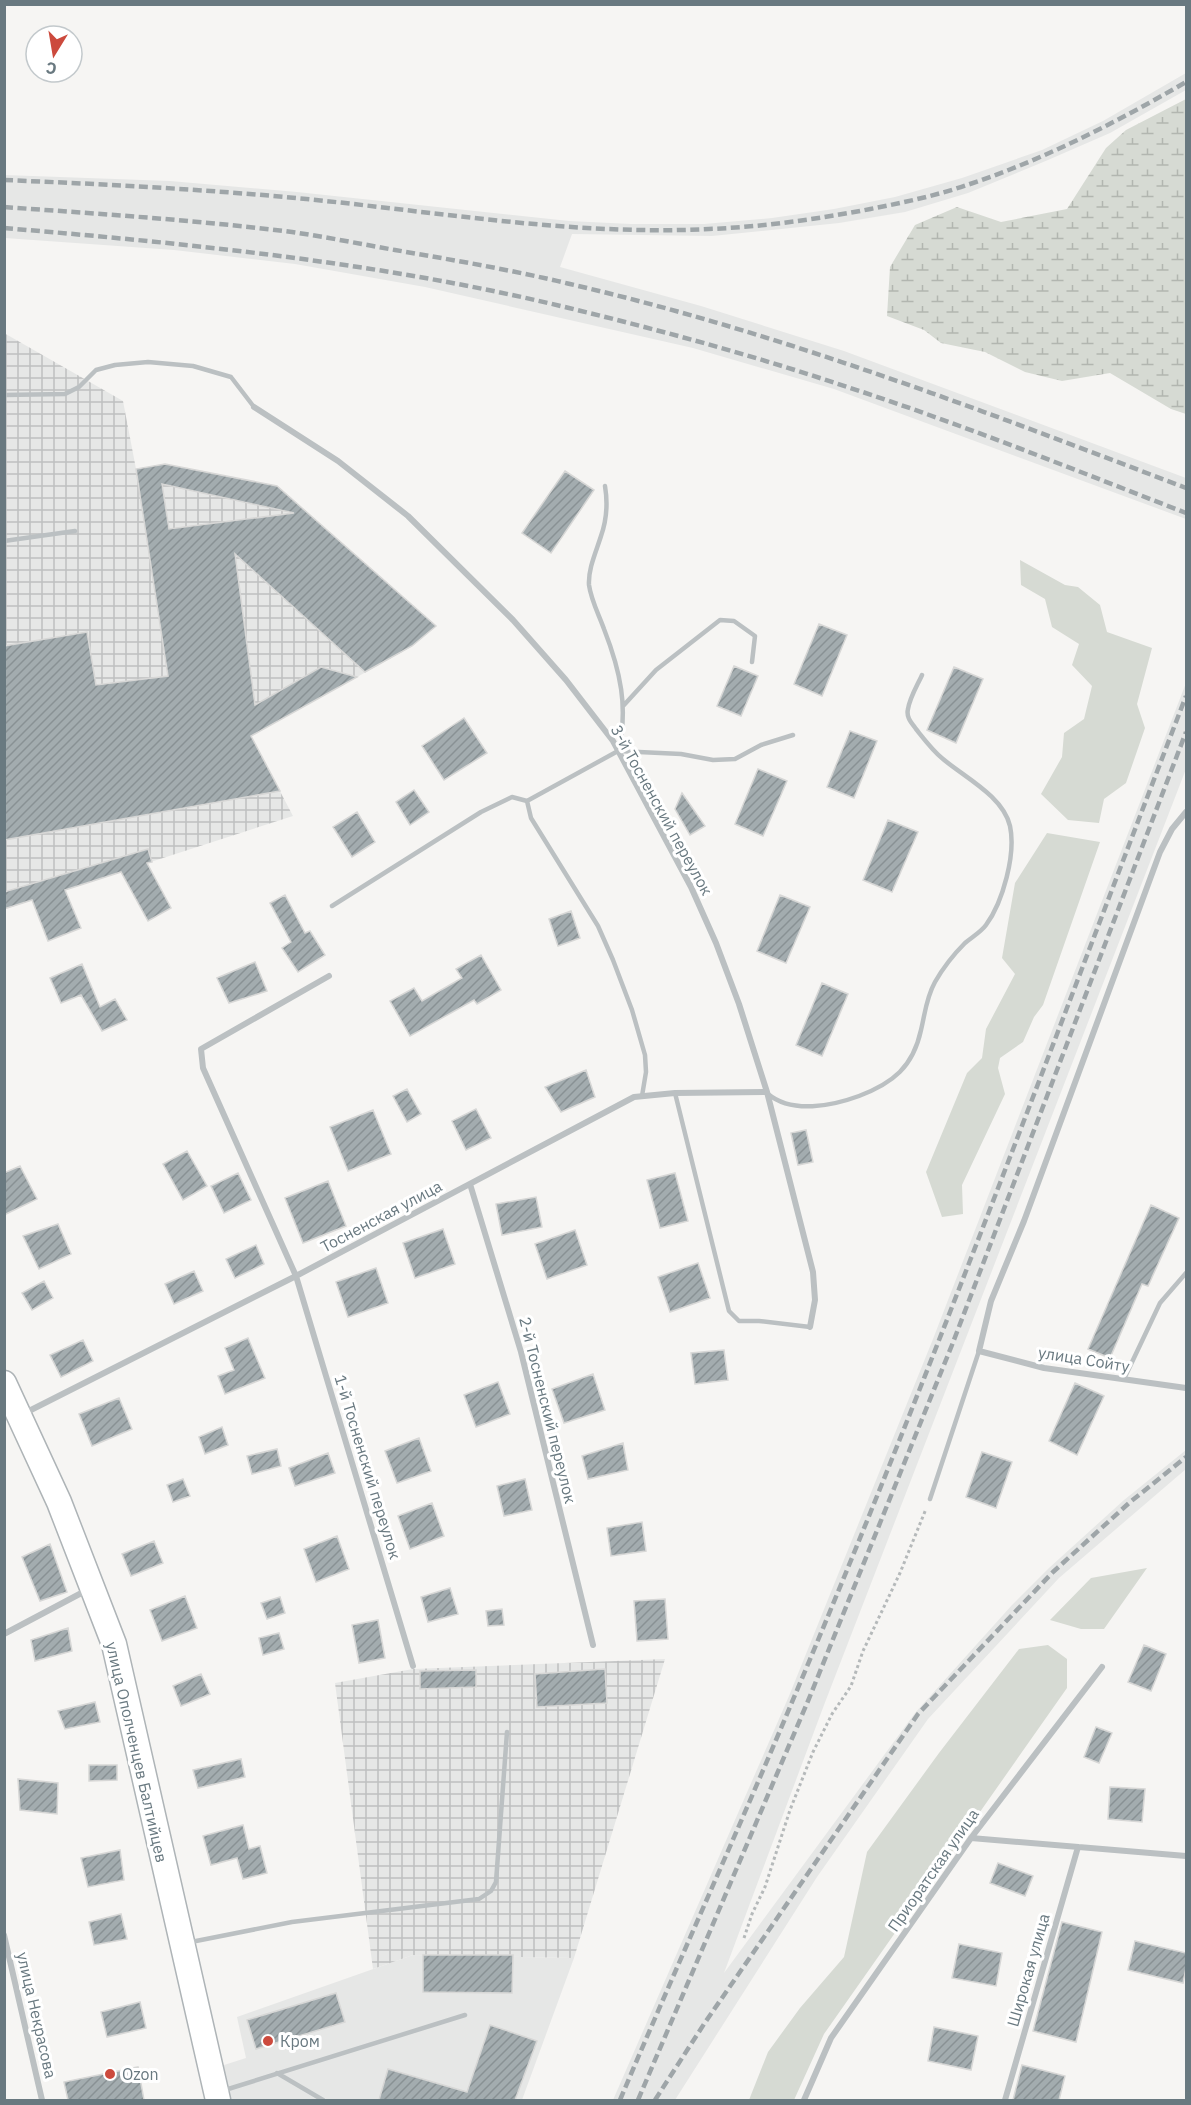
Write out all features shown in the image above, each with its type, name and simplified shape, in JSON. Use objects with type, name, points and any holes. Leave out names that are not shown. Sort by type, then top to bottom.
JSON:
[{"type":"main road","name":"улица Ополченцев Балтийцев","points":[[4,1383],[59,1502],[114,1644],[217,2097]]},
{"type":"street","name":"3-й Тосненский переулок","points":[[254,407],[338,461],[408,516],[513,620],[566,680],[618,751],[691,886],[716,943],[767,1092],[813,1272],[815,1300],[810,1327]]},
{"type":"street","points":[[980,1351],[991,1301],[1024,1221],[1160,852],[1172,829],[1186,812]]},
{"type":"street","name":"1-й Тосненский переулок","points":[[329,975],[201,1049],[203,1068],[296,1276],[413,1666]]},
{"type":"street","name":"Тосненская улица","points":[[20,1416],[296,1276],[634,1097],[675,1093],[767,1092]]},
{"type":"street","name":"2-й Тосненский переулок","points":[[470,1184],[521,1352],[593,1645]]},
{"type":"street","name":"улица Сойту","points":[[980,1351],[1044,1368],[1186,1388]]},
{"type":"street","points":[[4,1634],[92,1588]]},
{"type":"street","name":"Приоратская улица","points":[[804,2100],[831,2038],[971,1838],[1102,1667]]},
{"type":"street","points":[[971,1838],[1186,1856]]},
{"type":"street","name":"Широкая улица","points":[[1005,2100],[1078,1847]]},
{"type":"street","name":"улица Некрасова","points":[[4,1935],[42,2100]]},
{"type":"lane","points":[[4,395],[65,394],[78,387],[96,370],[115,365],[148,362],[193,366],[231,377],[254,407]]},
{"type":"lane","points":[[605,486],[608,501],[607,514],[592,563],[589,584],[592,599],[616,659],[622,684],[624,705],[622,737],[618,751]]},
{"type":"lane","points":[[4,541],[75,531]]},
{"type":"lane","points":[[624,705],[656,670],[720,620],[734,621],[755,636],[752,662]]},
{"type":"lane","points":[[767,1092],[777,1101],[812,1107],[856,1097],[884,1085],[900,1074],[911,1059],[916,1046],[929,993],[935,981],[964,944],[984,927],[996,909],[1009,865],[1010,825],[993,798],[942,759],[908,718],[908,709],[922,675]]},
{"type":"lane","points":[[332,906],[481,812],[512,797],[527,801],[618,751],[681,754],[713,760],[735,759],[761,745],[793,735]]},
{"type":"lane","points":[[527,801],[531,818],[598,926],[613,960],[632,1010],[645,1055],[646,1072],[642,1096]]},
{"type":"lane","points":[[675,1093],[729,1311],[739,1321],[810,1327]]},
{"type":"lane","points":[[1124,1379],[1160,1303],[1186,1273]]},
{"type":"lane","points":[[930,1499],[980,1351]]},
{"type":"lane","points":[[182,1944],[292,1922],[479,1899],[491,1891],[496,1882],[507,1732]]},
{"type":"lane","points":[[217,2097],[276,2073],[465,2015]]},
{"type":"lane","points":[[276,2073],[323,2100]]},
{"type":"path","points":[[744,1938],[765,1887],[790,1810],[813,1752],[832,1714],[850,1686],[863,1651],[918,1533],[930,1499]]},
{"type":"shaded area","points":[[1186,73],[1186,90],[1110,133],[968,193],[905,212],[839,223],[712,236],[572,234],[560,267],[701,306],[844,351],[1186,478],[1186,519],[834,389],[693,348],[425,287],[295,264],[174,250],[5,238],[5,175],[170,181],[569,221],[704,224],[772,218],[895,197],[962,178],[1042,150],[1103,121]]},
{"type":"shaded area","points":[[4,333],[123,401],[136,469],[160,465],[180,467],[277,486],[436,626],[411,647],[251,736],[293,816],[5,909]]},
{"type":"shaded area","points":[[1186,683],[1186,769],[824,1705],[724,1973],[915,1713],[1012,1605],[1124,1500],[1186,1450],[1186,1469],[1059,1578],[928,1719],[817,1877],[675,2100],[613,2100],[789,1696],[933,1339]]},
{"type":"shaded area","points":[[665,1659],[574,1958],[413,1955],[373,1969],[335,1683],[413,1669]]},
{"type":"shaded area","points":[[413,1955],[574,1958],[522,2100],[229,2100],[221,2066],[246,2058],[237,2017]]},
{"type":"green space","points":[[1186,99],[1186,414],[1171,409],[1110,373],[1062,381],[1025,372],[985,352],[941,343],[924,330],[887,316],[890,267],[915,225],[957,207],[1001,222],[1067,209],[1106,148],[1126,130]]},
{"type":"green space","points":[[1020,560],[1065,585],[1078,587],[1100,605],[1107,632],[1152,648],[1137,704],[1145,728],[1126,783],[1104,799],[1099,823],[1068,820],[1041,794],[1062,757],[1064,733],[1084,719],[1092,686],[1072,665],[1079,644],[1052,627],[1045,599],[1021,585]]},
{"type":"green space","points":[[1047,833],[1100,842],[1043,1005],[1034,1017],[1023,1042],[1000,1058],[998,1068],[1005,1094],[962,1185],[963,1214],[942,1217],[926,1172],[967,1073],[982,1058],[986,1029],[1015,974],[1002,958],[1015,883]]},
{"type":"green space","points":[[1147,1568],[1104,1629],[1081,1629],[1050,1620],[1091,1578]]},
{"type":"green space","points":[[1048,1645],[1067,1659],[1067,1688],[824,2034],[794,2100],[749,2100],[768,2052],[800,2008],[844,1957],[867,1852],[1019,1649]]},
{"type":"building","points":[[165,464],[277,486],[436,626],[412,646],[365,672],[235,554],[255,705],[321,667],[357,677],[251,736],[280,791],[4,840],[4,646],[87,632],[96,685],[168,676],[136,469]],"holes":[[[162,484],[294,513],[169,529]]]},
{"type":"building","points":[[565,471],[594,490],[551,553],[522,533]]},
{"type":"building","points":[[819,624],[847,635],[822,696],[794,684]]},
{"type":"building","points":[[734,666],[758,676],[741,716],[717,706]]},
{"type":"building","points":[[954,667],[983,679],[956,743],[927,730]]},
{"type":"building","points":[[464,718],[487,753],[444,780],[422,746]]},
{"type":"building","points":[[850,731],[877,741],[854,798],[827,787]]},
{"type":"building","points":[[758,769],[787,781],[763,836],[735,824]]},
{"type":"building","points":[[414,790],[429,812],[410,825],[396,802]]},
{"type":"building","points":[[682,793],[705,826],[690,835],[675,809]]},
{"type":"building","points":[[357,812],[375,842],[352,857],[333,827]]},
{"type":"building","points":[[888,820],[918,832],[892,892],[863,880]]},
{"type":"building","points":[[148,849],[152,862],[147,863],[171,908],[148,921],[121,872],[65,890],[81,928],[48,941],[32,900],[4,909],[4,892]]},
{"type":"building","points":[[285,895],[305,933],[310,931],[325,955],[298,972],[282,948],[291,942],[270,903]]},
{"type":"building","points":[[780,895],[810,907],[786,963],[757,951]]},
{"type":"building","points":[[571,911],[580,938],[558,946],[549,919]]},
{"type":"building","points":[[481,955],[501,990],[477,1004],[474,1000],[410,1036],[390,1001],[414,988],[422,1001],[462,978],[456,969]]},
{"type":"building","points":[[255,962],[267,991],[229,1003],[217,978]]},
{"type":"building","points":[[82,964],[100,1007],[115,999],[127,1020],[102,1031],[81,995],[61,1003],[50,978]]},
{"type":"building","points":[[822,983],[848,994],[822,1056],[796,1045]]},
{"type":"building","points":[[586,1070],[595,1097],[561,1112],[545,1087]]},
{"type":"building","points":[[407,1089],[421,1114],[407,1122],[393,1096]]},
{"type":"building","points":[[476,1109],[491,1138],[466,1150],[452,1121]]},
{"type":"building","points":[[373,1110],[391,1154],[348,1171],[330,1127]]},
{"type":"building","points":[[806,1130],[813,1162],[798,1165],[791,1133]]},
{"type":"building","points":[[187,1151],[207,1186],[183,1200],[163,1164]]},
{"type":"building","points":[[20,1166],[37,1199],[4,1215],[4,1173]]},
{"type":"building","points":[[238,1173],[251,1200],[224,1213],[211,1186]]},
{"type":"building","points":[[675,1173],[688,1221],[660,1228],[647,1180]]},
{"type":"building","points":[[328,1181],[346,1226],[303,1243],[285,1198]]},
{"type":"building","points":[[536,1197],[542,1227],[502,1235],[496,1204]]},
{"type":"building","points":[[1151,1205],[1179,1218],[1148,1286],[1142,1284],[1110,1358],[1088,1349]]},
{"type":"building","points":[[58,1224],[71,1254],[39,1269],[23,1236]]},
{"type":"building","points":[[443,1229],[455,1264],[415,1278],[403,1243]]},
{"type":"building","points":[[575,1230],[587,1265],[547,1279],[535,1244]]},
{"type":"building","points":[[256,1245],[264,1264],[235,1278],[226,1259]]},
{"type":"building","points":[[698,1263],[710,1298],[670,1312],[658,1277]]},
{"type":"building","points":[[376,1268],[388,1303],[348,1317],[336,1282]]},
{"type":"building","points":[[194,1271],[203,1291],[174,1304],[165,1284]]},
{"type":"building","points":[[44,1281],[53,1298],[32,1310],[22,1293]]},
{"type":"building","points":[[248,1338],[265,1378],[225,1394],[218,1376],[234,1370],[225,1348]]},
{"type":"building","points":[[83,1340],[93,1361],[61,1377],[50,1355]]},
{"type":"building","points":[[724,1350],[728,1380],[695,1384],[691,1353]]},
{"type":"building","points":[[593,1374],[605,1410],[564,1423],[552,1389]]},
{"type":"building","points":[[498,1382],[510,1414],[476,1427],[464,1395]]},
{"type":"building","points":[[1075,1383],[1104,1396],[1077,1455],[1049,1441]]},
{"type":"building","points":[[119,1398],[132,1429],[92,1446],[79,1414]]},
{"type":"building","points":[[222,1427],[228,1445],[205,1454],[199,1437]]},
{"type":"building","points":[[419,1438],[431,1471],[397,1483],[385,1451]]},
{"type":"building","points":[[623,1443],[628,1470],[588,1479],[582,1456]]},
{"type":"building","points":[[277,1449],[281,1466],[252,1474],[247,1456]]},
{"type":"building","points":[[982,1452],[1012,1462],[996,1508],[966,1497]]},
{"type":"building","points":[[328,1453],[335,1473],[295,1486],[289,1468]]},
{"type":"building","points":[[183,1479],[190,1496],[173,1502],[167,1485]]},
{"type":"building","points":[[525,1479],[532,1510],[504,1516],[497,1486]]},
{"type":"building","points":[[432,1503],[444,1536],[410,1549],[398,1516]]},
{"type":"building","points":[[642,1522],[646,1551],[611,1556],[607,1528]]},
{"type":"building","points":[[337,1536],[349,1569],[316,1582],[304,1549]]},
{"type":"building","points":[[154,1541],[163,1563],[131,1576],[122,1554]]},
{"type":"building","points":[[50,1544],[67,1592],[40,1601],[22,1557]]},
{"type":"building","points":[[450,1588],[458,1614],[428,1622],[421,1597]]},
{"type":"building","points":[[185,1596],[197,1628],[162,1641],[150,1610]]},
{"type":"building","points":[[280,1597],[285,1613],[267,1619],[261,1603]]},
{"type":"building","points":[[665,1599],[668,1639],[637,1641],[634,1601]]},
{"type":"building","points":[[502,1609],[504,1625],[488,1626],[486,1611]]},
{"type":"building","points":[[378,1620],[385,1658],[359,1663],[352,1625]]},
{"type":"building","points":[[68,1628],[72,1651],[35,1661],[31,1640]]},
{"type":"building","points":[[279,1633],[284,1649],[263,1655],[259,1638]]},
{"type":"building","points":[[1144,1645],[1166,1654],[1151,1691],[1128,1682]]},
{"type":"building","points":[[605,1669],[607,1703],[537,1707],[535,1674]]},
{"type":"building","points":[[476,1670],[476,1687],[420,1689],[420,1671]]},
{"type":"building","points":[[201,1674],[210,1694],[181,1706],[173,1686]]},
{"type":"building","points":[[95,1702],[100,1722],[65,1729],[58,1711]]},
{"type":"building","points":[[1096,1727],[1112,1733],[1099,1763],[1084,1757]]},
{"type":"building","points":[[241,1759],[245,1777],[198,1788],[193,1770]]},
{"type":"building","points":[[89,1765],[117,1765],[117,1780],[89,1781]]},
{"type":"building","points":[[18,1779],[58,1783],[57,1814],[20,1810]]},
{"type":"building","points":[[1110,1787],[1145,1789],[1142,1822],[1108,1819]]},
{"type":"building","points":[[243,1825],[249,1849],[260,1846],[267,1873],[243,1879],[237,1858],[211,1865],[203,1836]]},
{"type":"building","points":[[120,1850],[124,1880],[88,1887],[81,1858]]},
{"type":"building","points":[[998,1863],[1033,1876],[1025,1896],[990,1883]]},
{"type":"building","points":[[121,1914],[127,1939],[94,1945],[89,1922]]},
{"type":"building","points":[[1062,1922],[1102,1932],[1076,2042],[1033,2031]]},
{"type":"building","points":[[1135,1941],[1186,1953],[1183,1983],[1128,1970]]},
{"type":"building","points":[[959,1944],[1002,1953],[996,1986],[952,1978]]},
{"type":"building","points":[[423,1955],[513,1955],[512,1993],[423,1992]]},
{"type":"building","points":[[336,1993],[345,2022],[256,2049],[247,2020]]},
{"type":"building","points":[[140,2002],[146,2028],[107,2037],[101,2012]]},
{"type":"building","points":[[490,2025],[537,2041],[515,2100],[379,2100],[388,2069],[467,2092]]},
{"type":"building","points":[[934,2027],[978,2036],[971,2070],[928,2061]]},
{"type":"building","points":[[1022,2065],[1065,2076],[1059,2100],[1013,2100]]},
{"type":"building","points":[[138,2067],[144,2100],[68,2100],[64,2082]]},
{"type":"railway","points":[[4,180],[260,195],[554,226],[657,230],[747,227],[860,211],[927,197],[967,185],[1024,164],[1079,139],[1186,82]]},
{"type":"railway","points":[[4,207],[292,232],[482,265],[570,284],[649,304],[804,350],[958,403],[1186,488]]},
{"type":"railway","points":[[4,228],[217,248],[359,267],[499,292],[569,308],[736,352],[802,372],[1012,445],[1186,513]]},
{"type":"railway","points":[[620,2100],[773,1746],[897,1447],[1186,696]]},
{"type":"railway","points":[[638,2100],[808,1701],[952,1345],[1186,732]]},
{"type":"railway","points":[[655,2100],[704,2024],[918,1714],[1053,1572],[1129,1503],[1186,1457]]},
{"type":"place","name":"Кром","points":[[268,2041]]},
{"type":"place","name":"Ozon","points":[[110,2074]]}]
